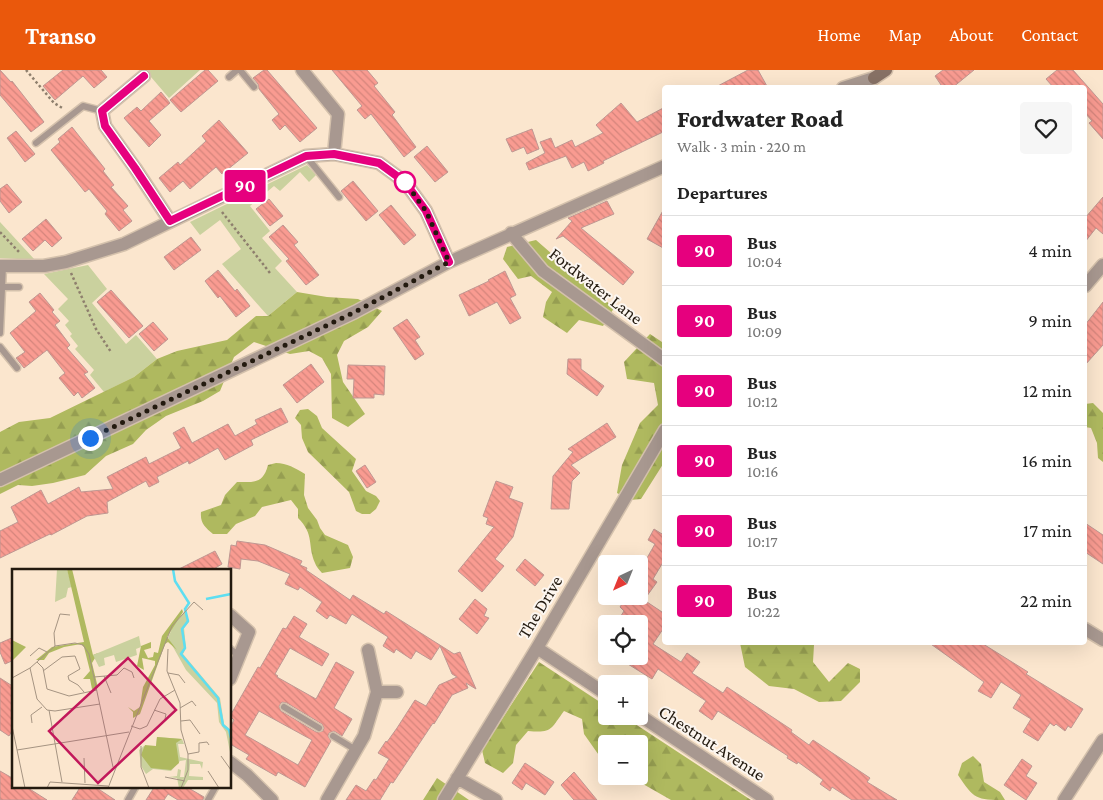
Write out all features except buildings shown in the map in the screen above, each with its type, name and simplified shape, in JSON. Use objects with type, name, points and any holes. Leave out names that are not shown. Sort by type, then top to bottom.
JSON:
[{"type":"street","points":[[302,70],[338,114],[334,154]]},
{"type":"street","points":[[871,83],[886,70]]},
{"type":"street","points":[[144,76],[102,111],[105,126],[170,221]]},
{"type":"street","points":[[1,266],[44,266],[66,262],[124,244],[306,156],[334,154],[379,163],[405,182],[426,211],[449,262]]},
{"type":"street","points":[[0,480],[355,312],[449,262],[662,167]]},
{"type":"street","name":"Fordwater Lane","points":[[511,233],[543,271],[662,358]]},
{"type":"street","points":[[1087,284],[1103,265]]},
{"type":"street","name":"The Drive","points":[[444,800],[537,648],[662,435]]},
{"type":"street","points":[[231,616],[249,632],[235,652],[231,674]]},
{"type":"street","points":[[1087,630],[1103,640]]},
{"type":"street","points":[[537,648],[598,689]]},
{"type":"street","points":[[327,800],[364,736],[377,692],[368,650]]},
{"type":"street","points":[[377,692],[396,692]]},
{"type":"street","name":"Chestnut Avenue","points":[[648,722],[767,800]]},
{"type":"street","points":[[1064,800],[1103,740]]},
{"type":"street","points":[[231,764],[248,775],[272,800]]},
{"type":"street","points":[[458,778],[496,800]]},
{"type":"lane","points":[[229,77],[238,70],[254,87]]},
{"type":"lane","points":[[36,143],[83,106],[102,111]]},
{"type":"lane","points":[[306,156],[339,197]]},
{"type":"lane","points":[[0,333],[1,266]]},
{"type":"lane","points":[[2,287],[19,287]]},
{"type":"lane","points":[[0,347],[17,368]]},
{"type":"lane","points":[[284,707],[319,728]]},
{"type":"lane","points":[[333,736],[356,750]]},
{"type":"lane","points":[[128,800],[135,788]]},
{"type":"lane","points":[[208,800],[215,788]]},
{"type":"path","points":[[26,70],[54,103],[65,110],[78,110]]},
{"type":"path","points":[[213,201],[270,273]]},
{"type":"path","points":[[0,232],[32,266]]},
{"type":"path","points":[[66,262],[96,329],[110,352]]},
{"type":"green space","points":[[145,70],[200,70],[169,98]]},
{"type":"green space","points":[[307,165],[316,175],[309,182],[300,172],[280,191],[274,186],[250,206],[270,231],[262,238],[282,261],[275,268],[297,292],[268,316],[222,264],[241,249],[220,220],[200,235],[190,222]]},
{"type":"green space","points":[[0,222],[35,260],[0,258]]},
{"type":"green space","points":[[536,240],[614,308],[603,326],[579,320],[567,333],[543,317],[546,302],[552,292],[531,276],[518,279],[503,259],[507,247]]},
{"type":"green space","points":[[88,265],[107,289],[92,303],[126,344],[136,335],[157,359],[134,377],[104,392],[90,375],[94,370],[75,349],[78,346],[70,336],[72,334],[65,325],[69,321],[58,309],[68,299],[44,274]]},
{"type":"green space","points":[[297,292],[327,297],[358,299],[382,311],[368,327],[344,341],[337,355],[343,382],[365,414],[348,427],[332,418],[331,374],[322,358],[309,351],[290,354],[254,342],[234,357],[220,391],[203,401],[166,416],[146,430],[133,444],[106,456],[85,475],[53,483],[32,486],[18,485],[0,494],[0,432],[19,422],[50,418],[134,377],[157,359],[177,351],[227,340],[256,316],[268,316]]},
{"type":"green space","points":[[650,334],[662,342],[662,466],[641,499],[630,500],[617,493],[622,465],[640,423],[658,405],[654,383],[627,379],[624,362]]},
{"type":"green space","points":[[1093,403],[1103,413],[1103,462],[1098,458],[1097,443],[1091,428],[1087,427],[1087,404]]},
{"type":"green space","points":[[308,409],[317,416],[322,428],[356,459],[352,471],[366,491],[376,496],[380,501],[376,509],[370,514],[362,514],[356,511],[349,492],[308,452],[302,438],[301,425],[295,418],[300,410]]},
{"type":"green space","points":[[276,463],[287,465],[305,474],[304,495],[308,508],[325,535],[348,545],[353,557],[350,568],[322,573],[320,571],[313,557],[307,530],[298,518],[298,509],[291,500],[262,507],[255,516],[236,524],[227,534],[213,534],[204,524],[201,519],[201,512],[221,505],[225,495],[237,482],[257,481],[263,476],[268,465]]},
{"type":"green space","points":[[740,645],[814,645],[813,662],[829,682],[848,663],[860,669],[860,682],[841,701],[819,702],[794,689],[769,686],[745,667]]},
{"type":"green space","points":[[539,662],[598,701],[598,725],[637,725],[751,800],[671,800],[645,785],[648,785],[648,735],[598,735],[598,754],[584,734],[582,719],[564,711],[550,729],[546,731],[528,731],[516,745],[513,763],[503,773],[485,763],[482,750]]},
{"type":"green space","points":[[973,756],[981,764],[984,782],[1000,792],[1005,800],[977,796],[963,783],[958,775],[962,763]]},
{"type":"green space","points":[[437,778],[469,800],[423,800]]},
{"type":"bus line","name":"90","points":[[144,76],[102,111],[105,126],[170,221],[306,156],[334,154],[379,163],[405,182],[426,211],[449,262]]},
{"type":"route","points":[[90,438],[355,312],[449,262],[426,211],[405,182]]}]
